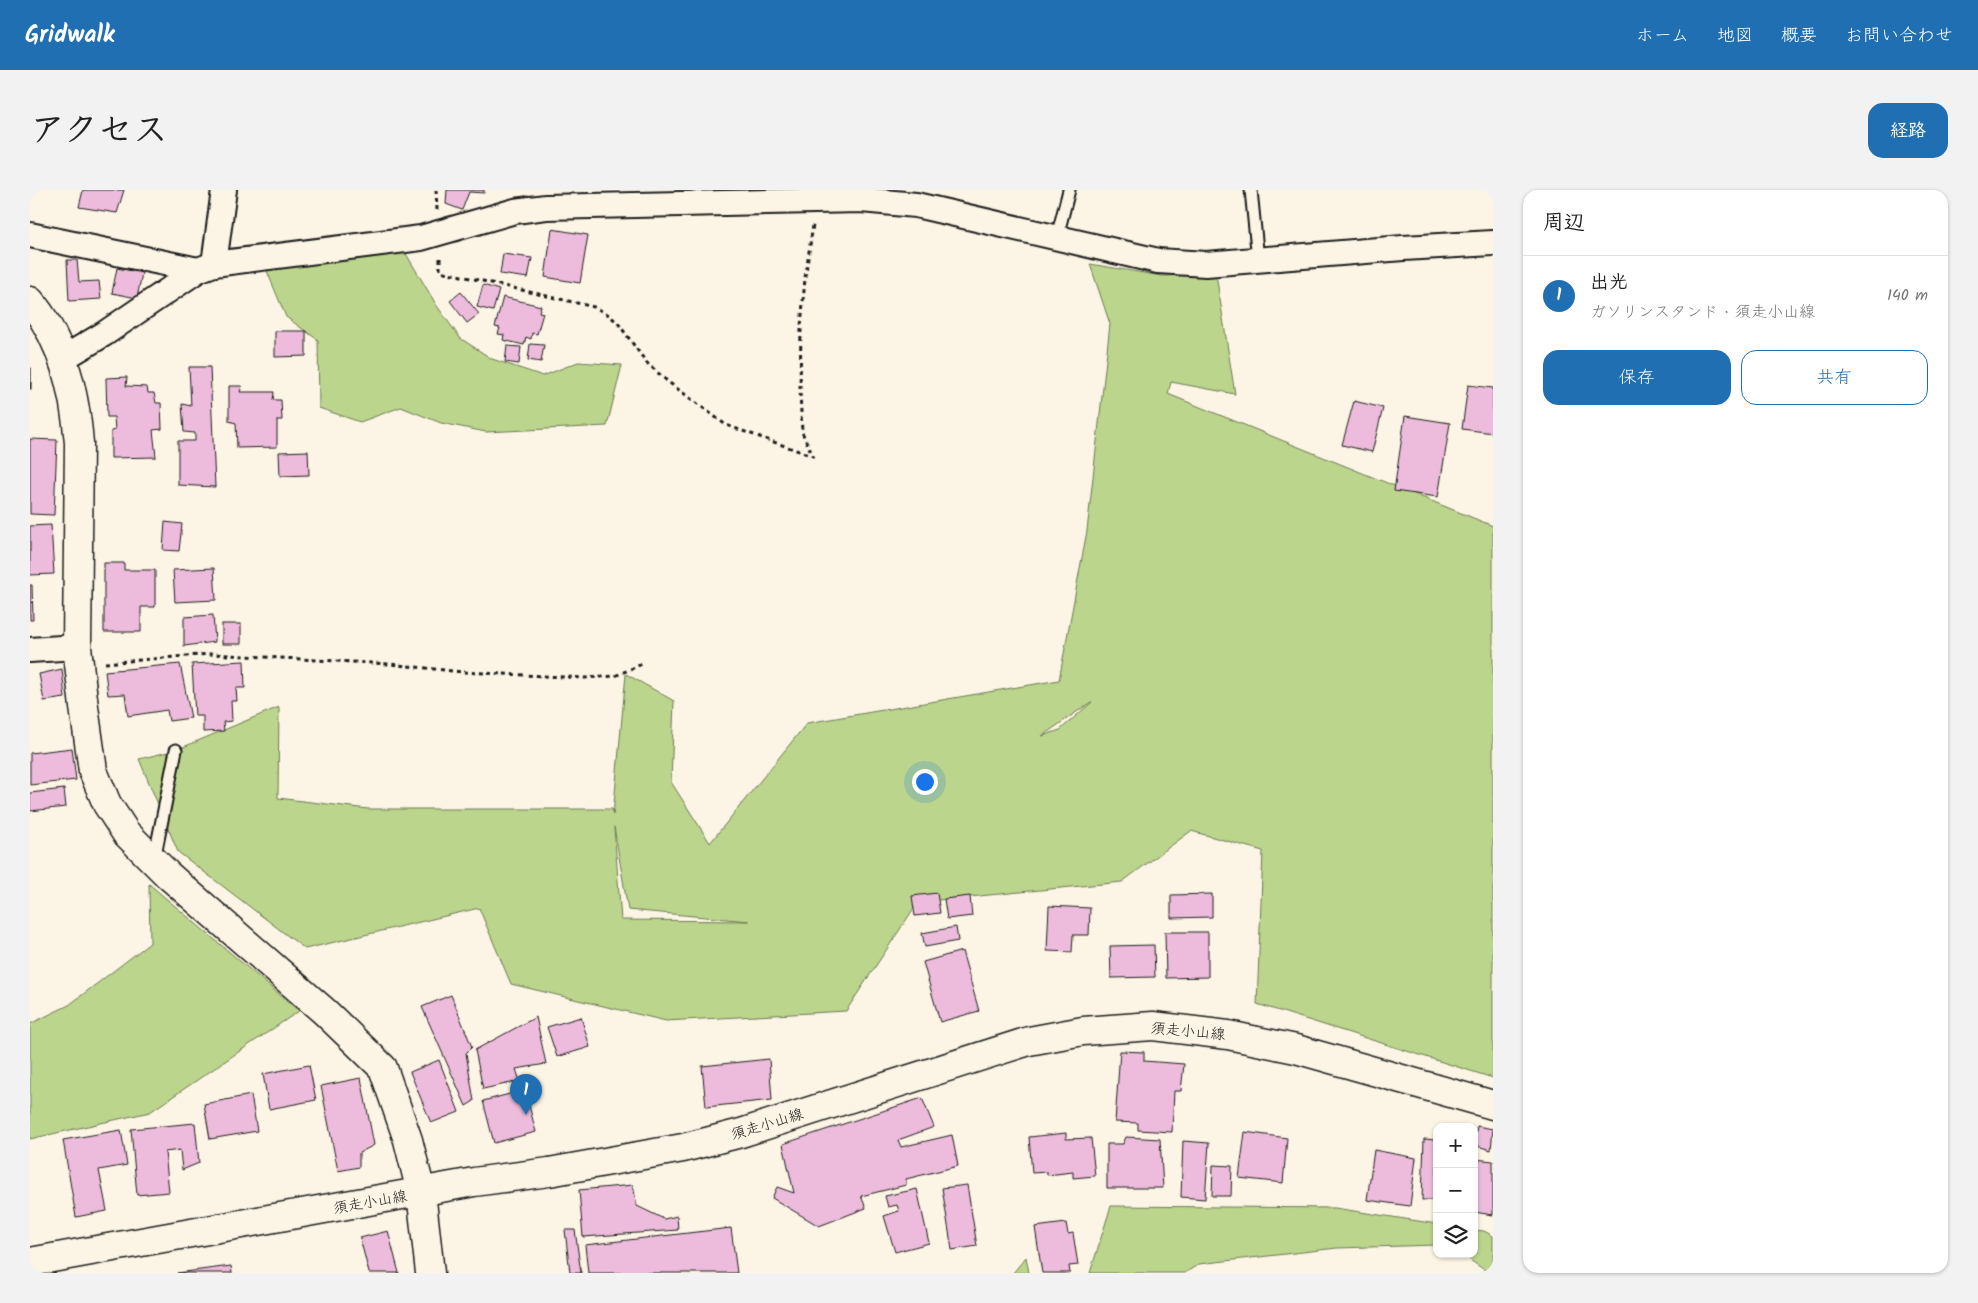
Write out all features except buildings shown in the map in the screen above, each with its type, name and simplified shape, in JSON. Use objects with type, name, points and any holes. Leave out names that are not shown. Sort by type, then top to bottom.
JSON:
[{"type":"main road","points":[[30,300],[47,326],[62,359],[74,400],[79,443],[78,656],[93,771],[107,804],[126,833],[161,868],[325,1012],[383,1068],[408,1140],[421,1192],[430,1273]]},
{"type":"main road","name":"須走小山線","points":[[30,1262],[421,1192],[683,1148],[741,1133],[1029,1041],[1083,1031],[1153,1026],[1228,1035],[1296,1049],[1493,1105]]},
{"type":"street","points":[[62,359],[104,334],[206,267],[224,190]]},
{"type":"street","points":[[30,235],[206,267],[411,239],[439,234],[515,211],[546,207],[861,200],[916,204],[1158,261],[1206,264],[1402,248],[1493,243]]},
{"type":"street","points":[[30,650],[78,656]]},
{"type":"lane","points":[[1056,237],[1069,190]]},
{"type":"lane","points":[[1251,190],[1258,260]]},
{"type":"lane","points":[[161,868],[176,750]]},
{"type":"path","points":[[439,234],[440,271],[594,307],[609,315],[618,323],[646,362],[667,381],[726,425],[813,456],[802,432],[800,392],[801,327],[805,278],[816,202]]},
{"type":"path","points":[[78,656],[210,654],[389,664],[462,672],[585,678],[615,676],[642,664]]},
{"type":"green space","points":[[405,252],[437,306],[460,338],[492,359],[543,376],[578,362],[622,365],[607,426],[486,432],[441,423],[401,407],[360,422],[319,408],[318,340],[286,317],[267,271],[326,256]]},
{"type":"green space","points":[[1090,264],[1162,276],[1216,274],[1235,394],[1171,382],[1168,394],[1493,526],[1493,1078],[1257,1004],[1263,851],[1191,831],[1122,882],[918,902],[846,1011],[666,1021],[511,984],[479,908],[305,949],[178,852],[139,759],[176,750],[279,707],[278,798],[368,809],[612,809],[613,815],[626,674],[674,701],[671,782],[710,843],[807,723],[1059,680],[1087,531],[1110,324]],"holes":[[[1091,702],[1060,730],[1042,736]],[[614,827],[628,910],[749,921],[621,920]]]},
{"type":"green space","points":[[149,884],[299,1011],[150,1112],[30,1139],[30,1024],[69,1005],[150,943]]},
{"type":"green space","points":[[1111,1206],[1335,1208],[1433,1223],[1433,1245],[1337,1248],[1199,1264],[1185,1273],[1090,1273]]},
{"type":"green space","points":[[1478,1230],[1484,1231],[1493,1236],[1493,1273],[1489,1273],[1467,1258],[1478,1258]]},
{"type":"green space","points":[[1026,1257],[1029,1273],[1013,1273]]},
{"type":"place","name":"出光","points":[[526,1115]]}]
